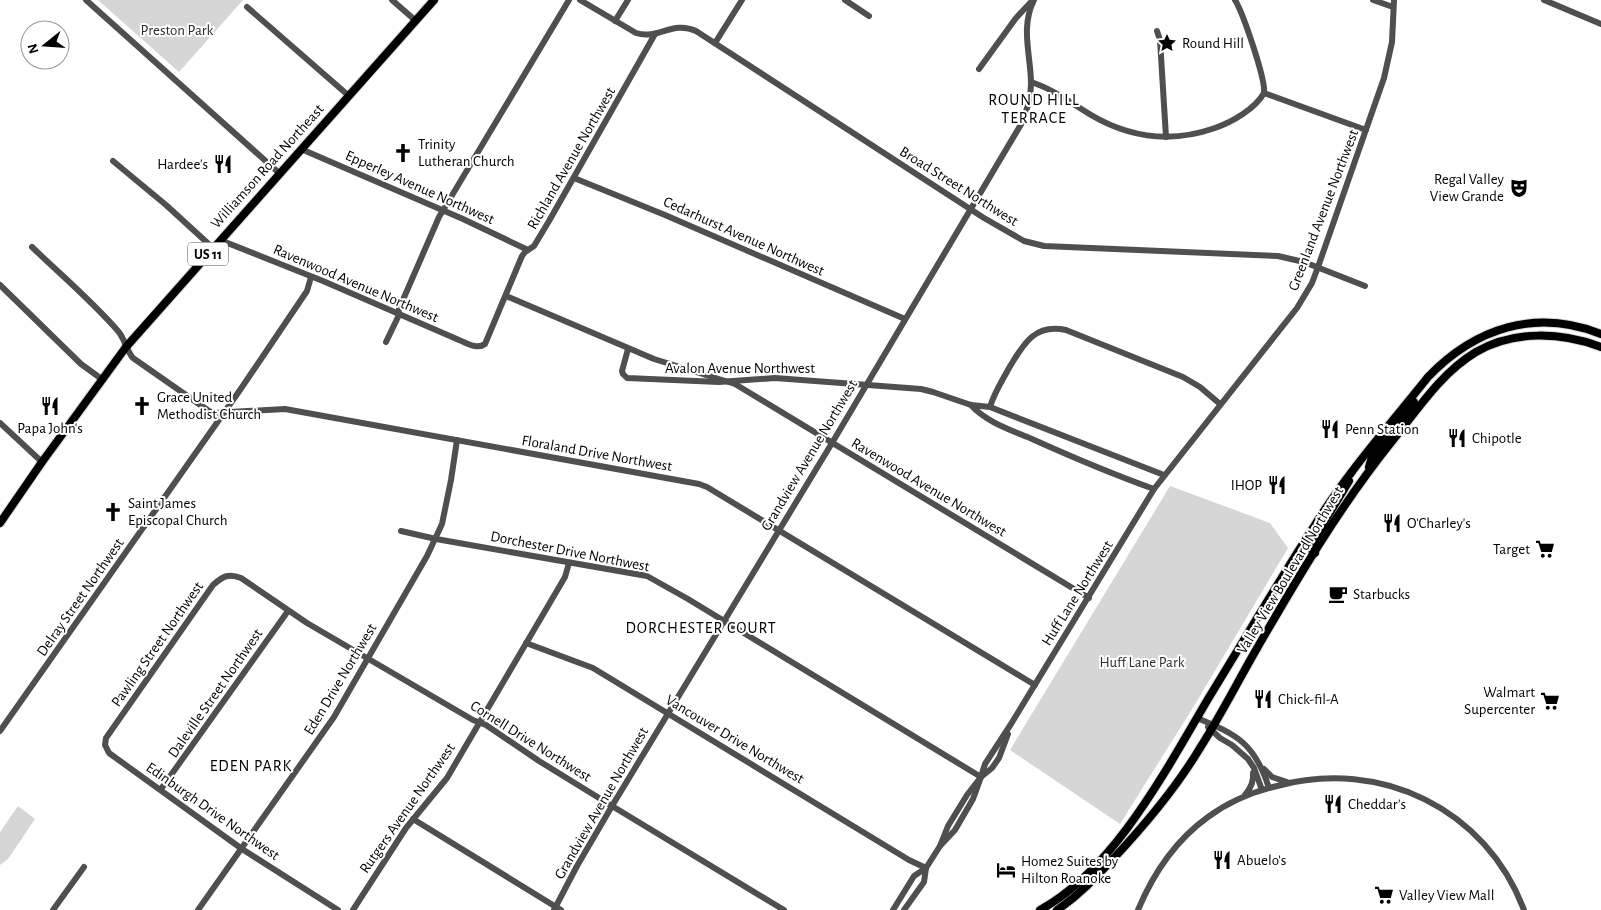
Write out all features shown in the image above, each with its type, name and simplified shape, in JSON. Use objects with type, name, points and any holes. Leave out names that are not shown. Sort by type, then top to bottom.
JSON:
[{"type":"main road","name":"Williamson Road Northeast","points":[[0,523],[126,347],[434,0]]},
{"type":"main road","name":"Valley View Boulevard Northwest","points":[[1040,910],[1062,896],[1085,876],[1114,845],[1140,809],[1314,526],[1354,470],[1441,364],[1464,346],[1493,332],[1529,324],[1564,324],[1601,334]]},
{"type":"main road","name":"Valley View Boulevard Northwest","points":[[1057,910],[1080,892],[1109,863],[1144,824],[1179,779],[1344,506],[1369,471],[1442,380],[1462,361],[1478,351],[1507,340],[1544,335],[1576,338],[1601,347]]},
{"type":"main road","points":[[1369,471],[1372,457],[1413,406],[1414,402],[1411,399]]},
{"type":"main road","points":[[1315,553],[1311,548],[1311,544],[1347,488],[1354,470]]},
{"type":"main road","points":[[1109,863],[1142,816],[1140,809]]},
{"type":"street","points":[[86,0],[279,174]]},
{"type":"street","points":[[392,0],[416,21]]},
{"type":"street","points":[[386,342],[430,237],[443,211],[570,0]]},
{"type":"street","name":"Broad Street Northwest","points":[[580,0],[636,33],[655,34],[671,28],[684,26],[696,31],[970,209],[1024,241],[1039,245],[1278,256],[1318,268],[1365,286]]},
{"type":"street","points":[[615,21],[628,0]]},
{"type":"street","points":[[715,43],[742,0]]},
{"type":"street","points":[[846,0],[869,16]]},
{"type":"street","points":[[979,69],[1016,18],[1033,0]]},
{"type":"street","name":"Grandview Avenue Northwest","points":[[557,909],[577,866],[612,806],[832,443],[1023,121],[1030,99],[1031,82],[1026,30],[1033,0]]},
{"type":"street","points":[[1031,82],[1050,89],[1092,115],[1122,130],[1149,136],[1187,136],[1227,123],[1252,106],[1264,93],[1263,81],[1246,26],[1235,0]]},
{"type":"street","points":[[1373,0],[1394,3]]},
{"type":"street","points":[[1544,0],[1601,24]]},
{"type":"street","name":"Greenland Avenue Northwest","points":[[1164,475],[1297,308],[1312,282],[1389,60],[1394,3]]},
{"type":"street","points":[[247,7],[349,96]]},
{"type":"street","points":[[1157,31],[1160,40],[1166,137]]},
{"type":"street","name":"Richland Avenue Northwest","points":[[482,346],[485,344],[522,256],[534,246],[655,34]]},
{"type":"street","points":[[1264,93],[1366,130]]},
{"type":"street","name":"Epperley Avenue Northwest","points":[[300,149],[528,250]]},
{"type":"street","points":[[113,161],[166,205],[213,248]]},
{"type":"street","name":"Cedarhurst Avenue Northwest","points":[[574,178],[665,215],[905,319]]},
{"type":"street","name":"Ravenwood Avenue Northwest","points":[[220,240],[459,340],[477,347],[482,346]]},
{"type":"street","name":"Floraland Drive Northwest","points":[[32,247],[107,318],[120,334],[133,358],[184,395],[213,413],[285,409],[699,484],[707,487],[1035,685]]},
{"type":"street","name":"Delray Street Northwest","points":[[0,732],[307,291],[312,277]]},
{"type":"street","points":[[0,284],[81,364],[103,380]]},
{"type":"street","points":[[506,296],[628,349],[674,366],[730,382]]},
{"type":"street","points":[[990,407],[997,389],[1024,343],[1039,332],[1053,328],[1066,330],[1183,377],[1200,387],[1220,404]]},
{"type":"street","name":"Avalon Avenue Northwest","points":[[628,349],[622,371],[627,378],[730,382],[776,378],[866,384],[933,392],[970,406],[987,418],[1094,467],[1154,489]]},
{"type":"street","name":"Ravenwood Avenue Northwest","points":[[730,382],[1089,598]]},
{"type":"street","name":"Avalon Avenue Northwest","points":[[970,406],[990,407],[1164,475]]},
{"type":"street","points":[[0,424],[42,462]]},
{"type":"street","name":"Eden Drive Northwest","points":[[198,910],[334,717],[436,539],[442,524],[457,440]]},
{"type":"street","name":"Huff Lane Northwest","points":[[893,910],[914,876],[926,868],[940,846],[948,826],[967,795],[981,777],[985,764],[1164,475]]},
{"type":"street","name":"Dorchester Drive Northwest","points":[[401,531],[650,578],[981,777]]},
{"type":"street","name":"Rutgers Avenue Northwest","points":[[353,910],[413,819],[447,778],[565,577],[569,563]]},
{"type":"street","name":"Pawling Street Northwest","points":[[120,718],[186,622],[219,580],[225,576],[234,575],[265,594]]},
{"type":"street","name":"Cornell Drive Northwest","points":[[265,594],[288,611],[329,636],[480,723],[612,806],[784,910]]},
{"type":"street","name":"Daleville Street Northwest","points":[[160,789],[288,611]]},
{"type":"street","name":"Vancouver Drive Northwest","points":[[526,643],[593,668],[909,860],[926,868]]},
{"type":"street","name":"Edinburgh Drive Northwest","points":[[120,718],[106,738],[108,753],[242,848],[338,910]]},
{"type":"street","points":[[1197,718],[1212,727],[1238,738],[1255,755],[1261,766],[1266,789]]},
{"type":"street","points":[[1212,727],[1220,738],[1241,752],[1250,762],[1266,789]]},
{"type":"street","points":[[1242,798],[1254,779],[1250,762]]},
{"type":"street","points":[[1261,766],[1272,777],[1288,783]]},
{"type":"street","points":[[1138,910],[1155,875],[1178,845],[1208,817],[1242,798],[1266,789],[1304,780],[1334,778],[1370,781],[1404,790],[1442,808],[1466,825],[1489,850],[1511,881],[1524,910]]},
{"type":"street","points":[[413,819],[557,909]]},
{"type":"street","points":[[53,910],[84,867]]},
{"type":"street","name":"Huff Lane Northwest","points":[[904,910],[924,882],[926,868]]},
{"type":"green space","name":"Preston Park","points":[[98,0],[243,0],[179,72]]},
{"type":"green space","name":"Huff Lane Park","points":[[1170,486],[1270,523],[1288,548],[1194,706],[1120,824],[1010,750]]},
{"type":"green space","points":[[18,806],[35,819],[8,859],[0,865],[0,832]]},
{"type":"place","name":"Round Hill","points":[[1167,43]]},
{"type":"place","name":"Trinity Lutheran Church","points":[[403,153]]},
{"type":"place","name":"Hardee's","points":[[223,164]]},
{"type":"place","name":"Regal Valley View Grande","points":[[1519,188]]},
{"type":"place","name":"Papa John's","points":[[50,406]]},
{"type":"place","name":"Grace United Methodist Church","points":[[142,406]]},
{"type":"place","name":"Penn Station","points":[[1330,429]]},
{"type":"place","name":"Chipotle","points":[[1457,438]]},
{"type":"place","name":"IHOP","points":[[1277,485]]},
{"type":"place","name":"Saint James Episcopal Church","points":[[113,512]]},
{"type":"place","name":"O'Charley's","points":[[1392,523]]},
{"type":"place","name":"Target","points":[[1545,549]]},
{"type":"place","name":"Starbucks","points":[[1338,594]]},
{"type":"place","name":"Chick-fil-A","points":[[1263,699]]},
{"type":"place","name":"Walmart Supercenter","points":[[1550,701]]},
{"type":"place","name":"Cheddar's","points":[[1333,804]]},
{"type":"place","name":"Abuelo's","points":[[1222,860]]},
{"type":"place","name":"Home2 Suites by Hilton Roanoke","points":[[1006,870]]},
{"type":"place","name":"Valley View Mall","points":[[1384,895]]},
{"type":"district","name":"ROUND HILL TERRACE","points":[[1034,108]]},
{"type":"district","name":"DORCHESTER COURT","points":[[701,627]]},
{"type":"district","name":"EDEN PARK","points":[[251,765]]}]
